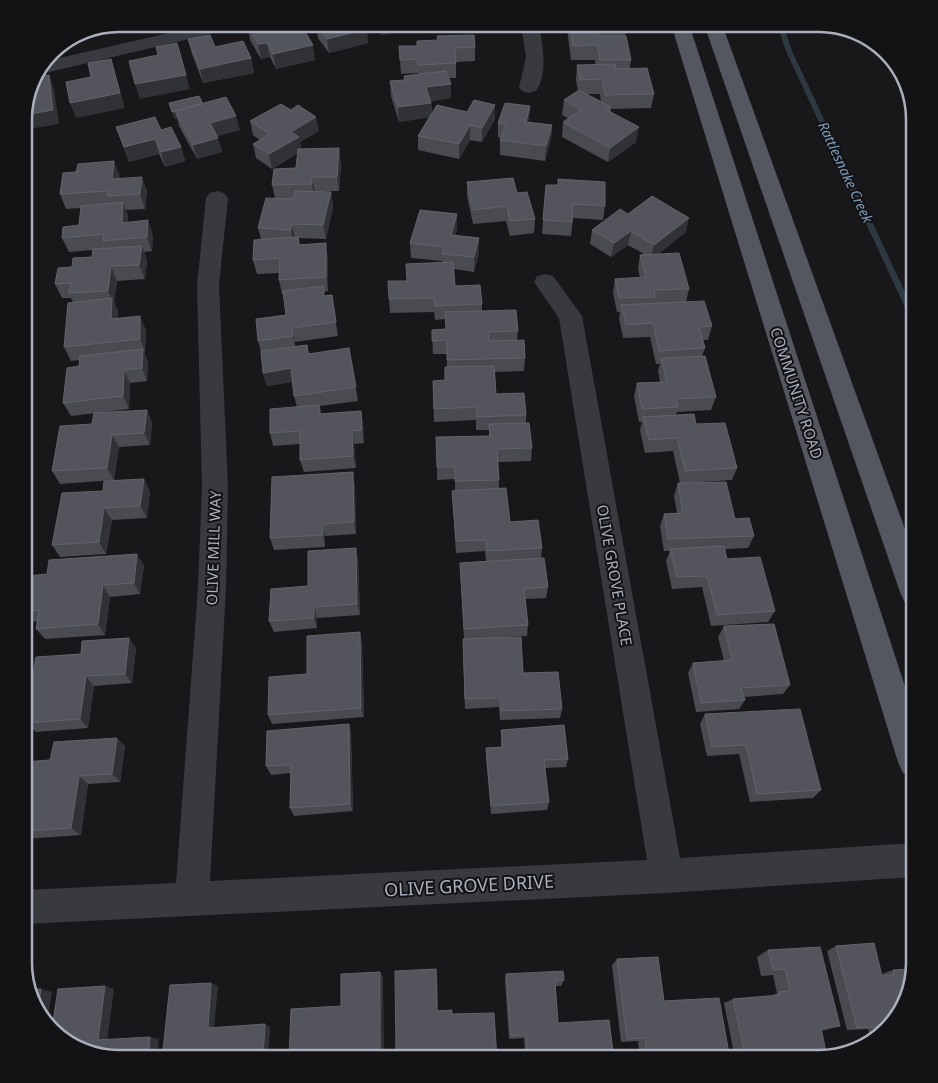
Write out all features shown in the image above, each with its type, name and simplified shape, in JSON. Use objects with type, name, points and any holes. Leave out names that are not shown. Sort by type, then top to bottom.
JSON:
[{"type":"main road","name":"COMMUNITY ROAD","points":[[683,33],[906,737]]},
{"type":"main road","points":[[716,33],[906,569]]},
{"type":"street","points":[[52,65],[196,32]]},
{"type":"street","points":[[529,87],[535,58],[531,33]]},
{"type":"street","name":"OLIVE MILL WAY","points":[[192,898],[212,588],[215,487],[208,285],[217,198]]},
{"type":"street","name":"OLIVE GROVE PLACE","points":[[545,282],[570,316],[666,876]]},
{"type":"street","name":"OLIVE GROVE DRIVE","points":[[32,907],[666,876],[906,861]]},
{"type":"building","points":[[252,32],[305,32],[313,45],[273,54],[267,43],[258,44]]},
{"type":"building","points":[[322,32],[354,32],[327,39]]},
{"type":"building","points":[[571,33],[597,33],[598,36],[626,36],[631,60],[600,60],[597,45],[573,46]]},
{"type":"building","points":[[210,35],[215,47],[243,41],[251,58],[200,69],[188,39]]},
{"type":"building","points":[[474,35],[475,47],[455,48],[456,63],[418,65],[417,59],[400,60],[399,46],[417,46],[417,41],[438,40],[437,36]]},
{"type":"building","points":[[177,43],[186,75],[135,84],[129,61],[158,55],[156,47]]},
{"type":"building","points":[[111,59],[120,93],[70,103],[66,82],[91,77],[88,63]]},
{"type":"building","points":[[615,64],[616,69],[647,68],[654,94],[605,95],[602,79],[580,80],[577,65]]},
{"type":"building","points":[[446,71],[451,84],[426,87],[431,103],[398,107],[390,81],[405,80],[404,76]]},
{"type":"building","points":[[46,75],[49,75],[53,110],[33,113],[35,97]]},
{"type":"building","points":[[579,90],[611,107],[607,110],[639,127],[610,148],[563,122],[581,110],[564,100]]},
{"type":"building","points":[[199,96],[203,104],[172,112],[169,103]]},
{"type":"building","points":[[226,97],[236,116],[210,123],[218,138],[193,145],[175,111]]},
{"type":"building","points":[[474,100],[495,105],[482,128],[470,125],[459,144],[418,136],[437,105],[467,112]]},
{"type":"building","points":[[505,103],[530,106],[526,122],[552,125],[546,146],[500,140],[506,124],[498,123]]},
{"type":"building","points":[[281,104],[291,110],[298,105],[316,117],[291,132],[299,137],[269,154],[253,144],[270,134],[250,121]]},
{"type":"building","points":[[155,117],[161,130],[171,127],[181,147],[161,152],[155,139],[124,147],[116,127]]},
{"type":"building","points":[[339,148],[337,177],[312,177],[312,184],[272,185],[274,169],[296,168],[298,149]]},
{"type":"building","points":[[114,161],[112,179],[142,177],[140,194],[107,196],[108,191],[60,194],[63,173],[76,172],[78,164]]},
{"type":"building","points":[[513,178],[517,193],[527,192],[535,219],[510,221],[507,206],[473,210],[467,182]]},
{"type":"building","points":[[558,179],[605,182],[605,206],[573,204],[572,222],[543,220],[546,185],[558,185]]},
{"type":"building","points":[[295,191],[331,192],[323,225],[292,224],[291,230],[258,228],[266,198],[293,199]]},
{"type":"building","points":[[652,196],[689,218],[654,245],[631,231],[614,243],[592,230],[620,209],[628,214]]},
{"type":"building","points":[[123,202],[122,223],[148,220],[147,237],[103,241],[104,234],[62,238],[63,227],[79,225],[81,206]]},
{"type":"building","points":[[420,210],[457,214],[451,235],[479,238],[474,257],[442,254],[444,247],[410,243]]},
{"type":"building","points":[[298,237],[298,245],[326,243],[326,277],[279,280],[280,258],[253,260],[254,240]]},
{"type":"building","points":[[142,246],[139,265],[111,266],[108,291],[69,293],[71,283],[55,284],[58,268],[72,267],[73,258],[92,257],[93,249]]},
{"type":"building","points":[[679,253],[689,289],[654,290],[655,297],[619,298],[615,279],[646,277],[640,255]]},
{"type":"building","points":[[453,262],[455,286],[480,285],[482,304],[434,306],[434,298],[389,299],[388,281],[407,281],[406,264]]},
{"type":"building","points":[[323,286],[324,296],[332,295],[336,322],[292,328],[293,336],[258,341],[256,319],[286,315],[283,291]]},
{"type":"building","points":[[112,298],[111,319],[140,316],[140,339],[64,347],[68,303]]},
{"type":"building","points":[[704,301],[712,326],[699,327],[705,348],[659,351],[653,323],[626,325],[621,305]]},
{"type":"building","points":[[516,310],[518,331],[488,332],[489,341],[524,340],[525,358],[447,360],[447,340],[432,341],[432,330],[446,329],[445,312]]},
{"type":"building","points":[[307,345],[308,354],[349,348],[356,387],[294,396],[291,368],[263,373],[261,351]]},
{"type":"building","points":[[143,349],[142,368],[124,370],[123,396],[63,403],[67,368],[79,366],[80,356]]},
{"type":"building","points":[[705,356],[716,397],[676,399],[678,407],[642,409],[637,383],[667,382],[661,358]]},
{"type":"building","points":[[494,366],[496,394],[524,393],[526,415],[477,417],[476,407],[434,409],[433,381],[445,380],[445,367]]},
{"type":"building","points":[[319,405],[319,414],[361,411],[362,430],[352,431],[353,456],[300,460],[300,431],[270,433],[270,409]]},
{"type":"building","points":[[147,410],[144,433],[112,435],[107,468],[52,471],[60,426],[92,424],[94,413]]},
{"type":"building","points":[[694,414],[696,424],[725,423],[737,468],[685,471],[677,438],[649,440],[643,417]]},
{"type":"building","points":[[529,423],[532,448],[497,449],[499,480],[455,481],[455,467],[437,467],[436,437],[490,436],[489,424]]},
{"type":"building","points":[[353,472],[354,522],[323,524],[323,535],[270,538],[272,477]]},
{"type":"building","points":[[144,479],[140,506],[104,508],[99,542],[52,545],[62,493],[103,491],[104,481]]},
{"type":"building","points":[[726,482],[735,519],[749,518],[754,536],[668,539],[664,514],[683,513],[678,483]]},
{"type":"building","points":[[506,488],[510,522],[538,520],[542,548],[487,551],[486,540],[456,541],[452,491]]},
{"type":"building","points":[[724,546],[727,559],[760,557],[775,611],[717,615],[707,576],[677,577],[670,549]]},
{"type":"building","points":[[356,548],[357,604],[314,607],[314,618],[269,621],[271,589],[308,586],[308,551]]},
{"type":"building","points":[[137,554],[134,583],[103,585],[98,624],[36,629],[39,610],[32,610],[32,576],[47,574],[49,560]]},
{"type":"building","points":[[544,558],[548,587],[524,589],[528,625],[464,629],[460,563]]},
{"type":"building","points":[[774,624],[790,685],[741,688],[745,700],[701,703],[693,663],[732,660],[724,626]]},
{"type":"building","points":[[360,632],[361,708],[268,715],[269,677],[307,674],[307,636]]},
{"type":"building","points":[[521,637],[523,673],[558,672],[562,709],[501,711],[500,698],[465,699],[463,639]]},
{"type":"building","points":[[129,638],[125,674],[86,676],[80,719],[32,723],[32,673],[36,657],[81,654],[82,641]]},
{"type":"building","points":[[800,709],[821,790],[757,794],[746,745],[712,747],[705,714]]},
{"type":"building","points":[[349,724],[350,804],[290,808],[291,765],[266,766],[267,731]]},
{"type":"building","points":[[564,725],[568,759],[544,760],[549,802],[491,806],[486,748],[503,747],[501,730]]},
{"type":"building","points":[[117,738],[112,774],[79,776],[71,828],[32,830],[32,761],[50,760],[54,742]]},
{"type":"building","points":[[874,943],[882,976],[894,975],[893,970],[905,969],[901,991],[896,1002],[877,1027],[857,1028],[836,946]]},
{"type":"building","points":[[820,947],[840,1026],[821,1028],[825,1050],[744,1050],[733,999],[780,995],[779,992],[790,991],[785,969],[773,970],[768,950]]},
{"type":"building","points":[[658,957],[664,1001],[719,998],[728,1050],[647,1050],[645,1038],[627,1039],[617,959]]},
{"type":"building","points":[[436,969],[437,1011],[452,1010],[452,1014],[494,1013],[496,1050],[396,1050],[395,971]]},
{"type":"building","points":[[563,971],[564,980],[555,981],[558,1023],[609,1020],[613,1050],[527,1050],[526,1035],[511,1036],[506,974]]},
{"type":"building","points":[[380,972],[380,1050],[289,1050],[291,1009],[341,1006],[341,974]]},
{"type":"building","points":[[211,983],[208,1028],[265,1024],[264,1050],[163,1050],[170,985]]},
{"type":"building","points":[[105,986],[98,1040],[150,1037],[149,1050],[103,1049],[81,1041],[67,1032],[53,1019],[58,989]]},
{"type":"building","points":[[36,989],[41,989],[40,997]]},
{"type":"waterway","name":"Rattlesnake Creek","points":[[783,33],[789,51],[906,301]]}]
